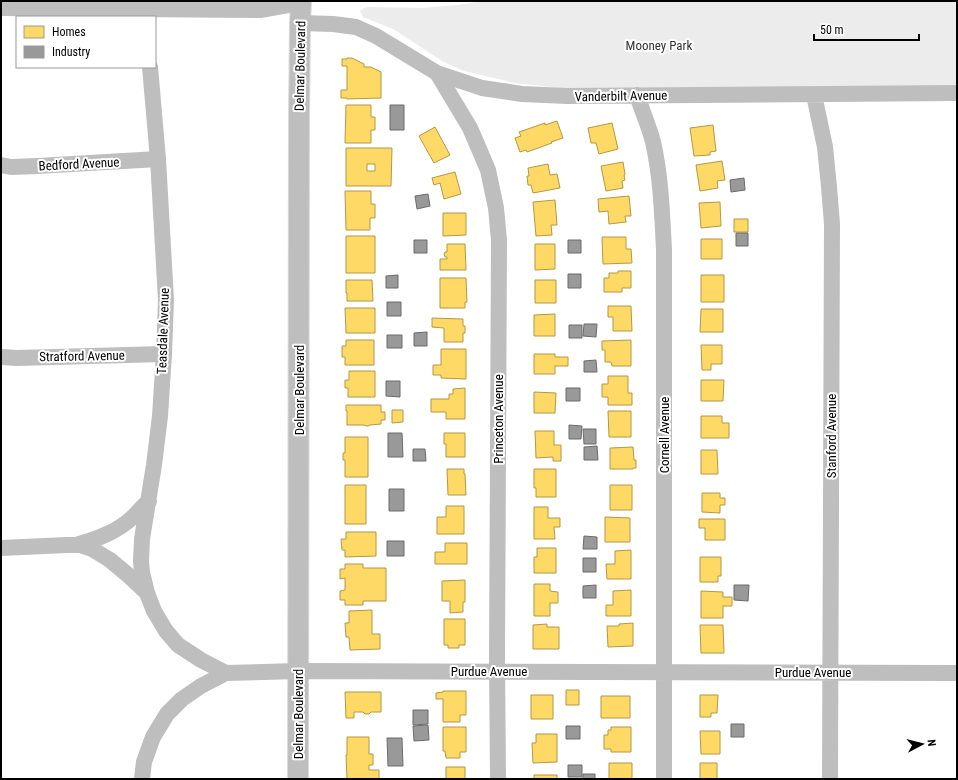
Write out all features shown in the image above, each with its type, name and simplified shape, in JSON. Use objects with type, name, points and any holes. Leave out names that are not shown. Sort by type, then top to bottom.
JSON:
[{"type":"main road","name":"Delmar Boulevard","points":[[298,779],[300,1]]},
{"type":"street","points":[[1,8],[260,10],[288,5],[300,1]]},
{"type":"street","name":"Vanderbilt Avenue","points":[[300,23],[333,24],[356,27],[376,36],[437,73],[482,88],[522,94],[567,96],[957,93]]},
{"type":"street","name":"Teasdale Avenue","points":[[147,593],[142,572],[142,539],[159,423],[166,300],[158,159],[150,68]]},
{"type":"street","name":"Princeton Avenue","points":[[437,73],[470,128],[488,170],[496,208],[499,240],[497,671],[498,779]]},
{"type":"street","name":"Cornell Avenue","points":[[637,95],[652,141],[658,168],[662,200],[664,250],[664,779]]},
{"type":"street","name":"Stanford Avenue","points":[[814,95],[824,147],[832,224],[830,779]]},
{"type":"street","name":"Bedford Avenue","points":[[1,165],[11,167],[38,166],[158,159]]},
{"type":"street","name":"Stratford Avenue","points":[[1,357],[17,358],[164,354]]},
{"type":"street","name":"Purdue Avenue","points":[[76,545],[102,537],[118,529],[132,518],[148,501]]},
{"type":"street","name":"Purdue Avenue","points":[[1,548],[80,545],[92,549],[110,560],[128,574],[147,593],[154,611],[166,631],[178,645],[201,660],[226,673],[298,671],[497,671],[957,673]]},
{"type":"street","points":[[142,779],[144,762],[153,737],[167,714],[182,699],[200,686],[226,673]]},
{"type":"green space","name":"Mooney Park","points":[[482,1],[957,1],[957,88],[559,88],[515,83],[464,71],[442,61],[393,29],[363,17],[360,11],[369,7],[421,8],[458,5]]},
{"type":"building: Homes","points":[[352,58],[364,64],[364,67],[371,67],[381,72],[381,98],[341,98],[341,90],[347,90],[347,66],[342,66],[342,59]]},
{"type":"building: Homes","points":[[346,105],[371,105],[371,117],[375,117],[375,130],[371,130],[371,143],[345,143]]},
{"type":"building: Homes","points":[[557,121],[563,138],[527,152],[526,150],[520,152],[515,138],[521,136],[519,132],[545,123],[545,125]]},
{"type":"building: Homes","points":[[612,123],[618,149],[599,154],[596,143],[591,143],[588,128]]},
{"type":"building: Homes","points":[[713,125],[716,151],[710,152],[710,155],[694,156],[690,128]]},
{"type":"building: Homes","points":[[435,127],[450,155],[434,163],[419,136]]},
{"type":"building: Homes","points":[[346,148],[392,148],[391,186],[346,186]],"holes":[[[367,164],[375,164],[375,171],[367,171]]]},
{"type":"building: Homes","points":[[722,161],[725,180],[717,181],[718,188],[700,191],[696,165]]},
{"type":"building: Homes","points":[[623,162],[625,180],[622,181],[623,188],[606,191],[601,166]]},
{"type":"building: Homes","points":[[548,164],[550,175],[557,174],[560,188],[533,193],[531,185],[528,185],[528,168]]},
{"type":"building: Homes","points":[[455,172],[461,194],[444,199],[440,183],[434,185],[432,178]]},
{"type":"building: Homes","points":[[345,191],[371,191],[371,204],[375,204],[375,218],[370,218],[370,230],[346,230]]},
{"type":"building: Homes","points":[[629,196],[631,216],[625,216],[626,222],[609,224],[608,211],[599,212],[598,199]]},
{"type":"building: Homes","points":[[555,200],[557,225],[551,225],[552,235],[536,236],[533,202]]},
{"type":"building: Homes","points":[[720,202],[721,226],[701,228],[699,203]]},
{"type":"building: Homes","points":[[443,213],[466,213],[466,235],[443,236]]},
{"type":"building: Homes","points":[[734,219],[748,219],[748,232],[734,232]]},
{"type":"building: Homes","points":[[346,236],[375,236],[375,273],[346,273]]},
{"type":"building: Homes","points":[[602,237],[626,237],[626,249],[631,249],[632,263],[603,264]]},
{"type":"building: Homes","points":[[701,239],[722,239],[722,259],[701,259]]},
{"type":"building: Homes","points":[[447,244],[465,244],[466,270],[440,270],[440,259],[447,259],[444,254],[447,252]]},
{"type":"building: Homes","points":[[535,244],[555,244],[555,269],[535,270]]},
{"type":"building: Homes","points":[[618,271],[631,271],[631,288],[622,288],[622,292],[604,292],[604,278],[609,278],[609,273],[618,273]]},
{"type":"building: Homes","points":[[701,275],[724,275],[724,302],[701,302]]},
{"type":"building: Homes","points":[[440,278],[466,278],[467,302],[465,302],[465,308],[440,308]]},
{"type":"building: Homes","points":[[346,280],[372,280],[373,301],[347,301]]},
{"type":"building: Homes","points":[[535,280],[556,280],[556,303],[535,303]]},
{"type":"building: Homes","points":[[608,306],[631,306],[632,331],[613,331],[613,317],[608,317]]},
{"type":"building: Homes","points":[[345,308],[375,308],[375,333],[346,333]]},
{"type":"building: Homes","points":[[701,309],[723,309],[723,332],[700,332]]},
{"type":"building: Homes","points":[[555,314],[555,336],[534,336],[534,315]]},
{"type":"building: Homes","points":[[432,318],[463,319],[465,333],[463,333],[463,342],[444,342],[444,328],[432,327]]},
{"type":"building: Homes","points":[[346,340],[374,340],[374,365],[345,365],[345,357],[342,357],[342,346],[346,346]]},
{"type":"building: Homes","points":[[631,340],[631,366],[612,366],[611,362],[605,362],[605,350],[602,350],[602,341]]},
{"type":"building: Homes","points":[[701,345],[722,345],[722,364],[711,364],[711,370],[702,370]]},
{"type":"building: Homes","points":[[441,349],[466,349],[466,379],[441,378],[441,375],[433,375],[433,365],[441,365]]},
{"type":"building: Homes","points":[[534,354],[555,354],[555,357],[568,357],[568,366],[555,366],[555,374],[534,374]]},
{"type":"building: Homes","points":[[349,371],[375,371],[375,397],[348,397],[348,388],[345,388],[345,380],[349,380]]},
{"type":"building: Homes","points":[[608,376],[628,376],[628,393],[632,393],[632,405],[608,405],[608,397],[602,397],[602,384],[608,384]]},
{"type":"building: Homes","points":[[701,380],[724,380],[723,401],[701,401]]},
{"type":"building: Homes","points":[[465,388],[465,419],[446,419],[446,412],[431,412],[431,399],[449,399],[449,394],[453,394],[453,389]]},
{"type":"building: Homes","points":[[534,392],[556,393],[555,413],[534,413]]},
{"type":"building: Homes","points":[[346,405],[381,405],[381,412],[385,412],[385,420],[381,420],[381,424],[368,426],[347,425]]},
{"type":"building: Homes","points":[[392,410],[403,410],[403,422],[392,423]]},
{"type":"building: Homes","points":[[608,411],[631,411],[631,437],[609,437]]},
{"type":"building: Homes","points":[[701,416],[722,416],[722,423],[729,423],[729,438],[701,438]]},
{"type":"building: Homes","points":[[535,431],[554,431],[554,445],[561,445],[561,461],[553,461],[553,457],[536,458]]},
{"type":"building: Homes","points":[[444,433],[465,433],[465,457],[446,457]]},
{"type":"building: Homes","points":[[345,437],[368,437],[368,477],[345,477],[345,460],[343,460],[343,453],[345,453]]},
{"type":"building: Homes","points":[[633,447],[636,468],[610,469],[610,448]]},
{"type":"building: Homes","points":[[701,450],[717,450],[718,474],[701,474]]},
{"type":"building: Homes","points":[[447,469],[464,469],[466,495],[448,495]]},
{"type":"building: Homes","points":[[534,469],[556,469],[556,497],[536,497],[536,488],[534,488]]},
{"type":"building: Homes","points":[[345,485],[366,485],[366,524],[345,524]]},
{"type":"building: Homes","points":[[610,485],[632,485],[632,510],[610,510]]},
{"type":"building: Homes","points":[[702,493],[720,493],[720,498],[725,498],[725,505],[720,505],[720,513],[702,512]]},
{"type":"building: Homes","points":[[446,506],[464,506],[464,534],[437,534],[437,517],[446,517]]},
{"type":"building: Homes","points":[[534,507],[548,507],[548,518],[560,518],[560,527],[554,527],[555,539],[534,539]]},
{"type":"building: Homes","points":[[605,517],[630,518],[630,542],[605,542]]},
{"type":"building: Homes","points":[[699,519],[725,519],[725,540],[705,540],[705,528],[699,528]]},
{"type":"building: Homes","points":[[346,532],[376,532],[376,556],[345,557],[345,550],[342,550],[341,539],[346,539]]},
{"type":"building: Homes","points":[[445,543],[467,543],[467,564],[435,564],[435,552],[445,552]]},
{"type":"building: Homes","points":[[537,548],[556,548],[556,573],[534,573],[534,557],[537,557]]},
{"type":"building: Homes","points":[[631,550],[631,579],[607,579],[606,564],[615,564],[615,551]]},
{"type":"building: Homes","points":[[700,557],[721,557],[721,576],[718,576],[718,582],[700,582]]},
{"type":"building: Homes","points":[[345,564],[363,564],[363,568],[386,568],[386,601],[363,601],[363,605],[345,605],[345,600],[340,600],[340,591],[345,590],[345,578],[340,579],[340,569],[345,569]]},
{"type":"building: Homes","points":[[465,580],[465,602],[463,602],[463,612],[450,613],[450,601],[442,601],[442,581]]},
{"type":"building: Homes","points":[[534,584],[550,584],[550,591],[558,592],[558,603],[550,603],[550,616],[534,616]]},
{"type":"building: Homes","points":[[631,590],[631,616],[606,616],[606,605],[613,605],[613,591]]},
{"type":"building: Homes","points":[[701,591],[723,592],[723,597],[732,597],[732,606],[723,606],[723,618],[701,618]]},
{"type":"building: Homes","points":[[372,610],[372,634],[380,634],[380,649],[350,650],[349,637],[346,637],[345,623],[349,623],[349,611]]},
{"type":"building: Homes","points":[[444,619],[465,619],[465,645],[459,645],[459,648],[448,648],[448,645],[444,645]]},
{"type":"building: Homes","points":[[633,623],[633,646],[608,647],[607,626],[619,626],[619,624]]},
{"type":"building: Homes","points":[[547,624],[547,627],[559,627],[559,649],[533,649],[533,625]]},
{"type":"building: Homes","points":[[700,625],[723,625],[724,653],[701,653]]},
{"type":"building: Homes","points":[[566,690],[579,690],[579,705],[566,705]]},
{"type":"building: Homes","points":[[443,691],[466,691],[466,715],[460,715],[460,722],[443,722],[443,699],[436,699],[436,693]]},
{"type":"building: Homes","points":[[345,692],[381,692],[381,712],[371,712],[369,714],[365,714],[363,712],[354,712],[354,718],[346,718]]},
{"type":"building: Homes","points":[[531,695],[553,695],[553,719],[531,719]]},
{"type":"building: Homes","points":[[700,695],[718,695],[717,713],[711,713],[711,717],[700,717]]},
{"type":"building: Homes","points":[[601,696],[630,696],[630,718],[601,718]]},
{"type":"building: Homes","points":[[443,727],[466,727],[466,752],[460,752],[460,758],[446,758],[445,751],[443,751]]},
{"type":"building: Homes","points":[[611,727],[631,727],[631,752],[611,752],[611,749],[604,749],[604,735],[608,735],[608,730],[611,730]]},
{"type":"building: Homes","points":[[700,731],[720,731],[720,754],[701,754]]},
{"type":"building: Homes","points":[[536,734],[557,734],[557,762],[533,763],[532,743],[536,743]]},
{"type":"building: Homes","points":[[347,737],[369,737],[369,754],[373,754],[373,765],[369,765],[369,770],[379,770],[379,779],[347,779]]},
{"type":"building: Homes","points":[[609,763],[632,763],[632,779],[609,779]]},
{"type":"building: Homes","points":[[700,763],[717,763],[717,779],[700,779]]},
{"type":"building: Homes","points":[[446,767],[465,767],[465,779],[446,779]]},
{"type":"building: Homes","points":[[534,775],[557,775],[557,779],[534,779]]},
{"type":"building: Industry","points":[[390,105],[404,105],[404,130],[390,130]]},
{"type":"building: Industry","points":[[744,178],[745,190],[731,192],[730,180]]},
{"type":"building: Industry","points":[[428,194],[430,206],[417,209],[415,196]]},
{"type":"building: Industry","points":[[736,233],[748,233],[748,246],[736,246]]},
{"type":"building: Industry","points":[[414,240],[427,240],[427,253],[414,253]]},
{"type":"building: Industry","points":[[568,240],[581,240],[581,253],[568,253]]},
{"type":"building: Industry","points":[[568,274],[581,274],[581,288],[568,288]]},
{"type":"building: Industry","points":[[398,275],[398,288],[386,288],[386,276]]},
{"type":"building: Industry","points":[[387,302],[401,302],[401,316],[387,316]]},
{"type":"building: Industry","points":[[584,324],[597,324],[596,337],[583,336]]},
{"type":"building: Industry","points":[[569,325],[582,325],[582,338],[569,338]]},
{"type":"building: Industry","points":[[427,332],[427,346],[414,346],[414,333]]},
{"type":"building: Industry","points":[[387,335],[402,335],[402,348],[387,348]]},
{"type":"building: Industry","points":[[596,360],[597,372],[584,372],[584,361]]},
{"type":"building: Industry","points":[[386,381],[400,381],[400,397],[386,396]]},
{"type":"building: Industry","points":[[566,388],[580,388],[580,401],[566,401]]},
{"type":"building: Industry","points":[[569,425],[582,426],[581,439],[569,439]]},
{"type":"building: Industry","points":[[583,429],[596,429],[596,444],[584,444]]},
{"type":"building: Industry","points":[[388,433],[402,433],[403,457],[388,457]]},
{"type":"building: Industry","points":[[597,446],[598,460],[584,460],[584,447]]},
{"type":"building: Industry","points":[[413,449],[425,449],[426,461],[413,461]]},
{"type":"building: Industry","points":[[389,489],[404,489],[404,511],[389,511]]},
{"type":"building: Industry","points":[[584,536],[597,537],[597,549],[583,549]]},
{"type":"building: Industry","points":[[387,541],[404,541],[404,556],[387,556]]},
{"type":"building: Industry","points":[[583,558],[596,558],[596,572],[583,572]]},
{"type":"building: Industry","points":[[596,585],[596,598],[583,598],[583,586]]},
{"type":"building: Industry","points":[[734,585],[749,585],[748,601],[734,600]]},
{"type":"building: Industry","points":[[413,710],[428,710],[428,724],[413,725]]},
{"type":"building: Industry","points":[[731,724],[744,724],[744,737],[731,737]]},
{"type":"building: Industry","points":[[428,725],[429,740],[414,741],[413,726]]},
{"type":"building: Industry","points":[[566,726],[580,726],[580,739],[566,739]]},
{"type":"building: Industry","points":[[387,738],[402,738],[403,766],[388,766]]},
{"type":"building: Industry","points":[[568,765],[582,765],[582,777],[568,777]]},
{"type":"building: Industry","points":[[583,774],[595,774],[595,779],[583,779]]}]
